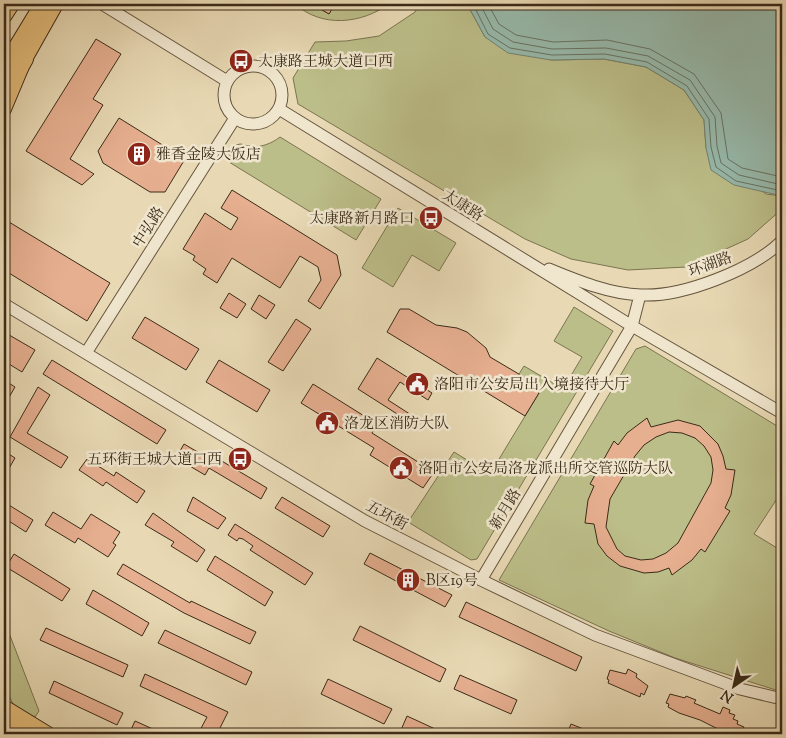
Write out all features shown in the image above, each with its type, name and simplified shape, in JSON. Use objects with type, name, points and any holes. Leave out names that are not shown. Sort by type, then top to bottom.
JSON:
[{"type":"highway","points":[[4,15],[11,4]]},
{"type":"highway","points":[[4,68],[43,4]]},
{"type":"highway","points":[[4,87],[25,59]]},
{"type":"highway","points":[[4,95],[25,59]]},
{"type":"highway","points":[[4,716],[30,734]]},
{"type":"main road","points":[[4,110],[25,59],[56,4]]},
{"type":"main road","points":[[4,707],[48,734]]},
{"type":"street","points":[[102,4],[227,81]]},
{"type":"street","points":[[252,66],[264,68],[273,74],[279,82],[282,92],[278,109],[272,117],[264,122],[244,123],[227,110],[224,90],[227,81],[242,68],[252,66]]},
{"type":"street","name":"太康路","points":[[278,109],[632,326],[782,413]]},
{"type":"street","name":"中弘路","points":[[86,353],[235,118]]},
{"type":"street","name":"环湖路","points":[[484,235],[537,264],[587,284],[640,295],[661,295],[703,284],[738,270],[774,248],[782,240]]},
{"type":"street","name":"新月路","points":[[480,580],[632,326],[640,295]]},
{"type":"street","name":"五环街","points":[[4,304],[365,521],[480,580],[595,636],[740,689],[782,699]]},
{"type":"green space","points":[[295,4],[312,4],[329,14],[335,4],[389,4],[366,16],[354,19],[329,20],[306,12]]},
{"type":"green space","points":[[420,4],[467,4],[485,37],[551,60],[604,59],[646,67],[684,90],[704,120],[706,148],[766,194],[782,196],[782,209],[748,239],[686,267],[628,270],[571,259],[525,239],[298,104],[293,78],[315,42],[346,41],[379,36],[415,12]]},
{"type":"green space","points":[[280,137],[381,199],[356,240],[229,162],[230,150],[234,146],[240,144],[261,146]]},
{"type":"green space","points":[[398,208],[456,243],[439,271],[412,255],[393,287],[362,268]]},
{"type":"green space","points":[[574,307],[613,331],[477,559],[471,560],[408,522],[454,452],[490,474],[539,393],[534,383],[519,374],[524,366],[563,389],[582,357],[554,341]]},
{"type":"green space","points":[[645,346],[782,429],[782,491],[754,534],[782,551],[782,678],[779,691],[675,658],[609,631],[499,580],[636,349]]},
{"type":"green space","points":[[4,620],[39,711],[35,717],[17,707],[12,702],[8,693],[4,673]]},
{"type":"water","points":[[467,4],[782,4],[782,196],[734,185],[711,170],[706,148],[704,120],[684,90],[646,67],[604,59],[551,60],[508,53],[485,37]]},
{"type":"building","points":[[312,4],[335,4],[329,14]]},
{"type":"building","points":[[96,39],[121,54],[93,99],[103,105],[70,159],[94,174],[82,185],[26,151]]},
{"type":"building","name":"雅香金陵大饭店","points":[[119,118],[185,159],[165,192],[150,192],[103,163],[98,151]]},
{"type":"building","points":[[232,190],[337,255],[341,275],[320,309],[308,301],[321,280],[318,267],[300,256],[280,288],[232,258],[217,283],[203,274],[206,269],[193,260],[195,256],[183,249],[205,213],[231,230],[238,218],[221,208]]},
{"type":"building","points":[[4,219],[110,283],[87,321],[4,270]]},
{"type":"building","points":[[229,293],[246,304],[237,318],[220,308]]},
{"type":"building","points":[[259,295],[275,305],[266,319],[251,309]]},
{"type":"building","points":[[400,309],[409,309],[436,325],[457,328],[467,332],[486,348],[490,357],[534,383],[539,393],[525,416],[387,332]]},
{"type":"building","points":[[145,317],[199,349],[186,370],[132,338]]},
{"type":"building","points":[[296,319],[311,329],[283,371],[268,362]]},
{"type":"building","points":[[4,332],[35,350],[22,372],[4,361]]},
{"type":"building","points":[[377,358],[432,393],[428,400],[400,382],[388,400],[419,420],[416,426],[358,389]]},
{"type":"building","points":[[52,360],[166,430],[157,444],[43,374]]},
{"type":"building","points":[[219,360],[270,390],[257,412],[206,382]]},
{"type":"building","points":[[4,380],[15,387],[4,406]]},
{"type":"building","points":[[313,384],[377,424],[372,433],[434,472],[423,488],[370,455],[374,448],[301,403]]},
{"type":"building","points":[[38,387],[50,395],[27,433],[68,457],[61,468],[10,437]]},
{"type":"building","points":[[647,418],[651,427],[678,420],[700,426],[718,444],[726,469],[735,470],[731,495],[725,508],[730,511],[705,552],[701,549],[692,560],[672,575],[669,568],[658,572],[644,573],[620,566],[607,556],[598,544],[594,524],[585,523],[588,500],[594,486],[590,484],[614,441],[618,445],[627,433]],"holes":[[[669,432],[682,433],[695,438],[704,446],[711,457],[713,470],[711,483],[678,543],[666,553],[653,559],[641,560],[625,556],[617,549],[606,527],[610,499],[635,456],[644,445],[656,437]]]},
{"type":"building","points":[[184,444],[213,461],[215,457],[267,488],[261,499],[209,468],[205,475],[176,458]]},
{"type":"building","points":[[4,451],[15,458],[4,477]]},
{"type":"building","points":[[87,459],[114,476],[116,472],[145,491],[137,503],[106,482],[103,486],[79,470]]},
{"type":"building","points":[[193,497],[226,518],[218,529],[187,511]]},
{"type":"building","points":[[282,497],[330,526],[323,537],[275,508]]},
{"type":"building","points":[[4,502],[33,520],[26,532],[4,518]]},
{"type":"building","points":[[53,512],[81,529],[91,514],[120,532],[113,543],[116,545],[108,557],[78,538],[75,543],[45,525]]},
{"type":"building","points":[[153,513],[205,550],[197,562],[171,546],[174,542],[145,525]]},
{"type":"building","points":[[235,524],[313,573],[305,585],[250,550],[253,546],[243,539],[239,538],[237,541],[228,535]]},
{"type":"building","name":"B区19号","points":[[370,553],[452,595],[445,607],[364,564]]},
{"type":"building","points":[[14,554],[70,589],[62,601],[6,567]]},
{"type":"building","points":[[215,556],[273,592],[265,606],[207,570]]},
{"type":"building","points":[[123,564],[190,603],[191,601],[256,632],[250,644],[184,613],[117,574]]},
{"type":"building","points":[[93,590],[149,623],[142,636],[86,604]]},
{"type":"building","points":[[466,602],[582,657],[576,671],[459,617]]},
{"type":"building","points":[[360,626],[446,669],[440,682],[353,640]]},
{"type":"building","points":[[46,628],[128,665],[123,677],[40,640]]},
{"type":"building","points":[[165,630],[252,672],[246,685],[158,643]]},
{"type":"building","points":[[628,669],[637,674],[636,677],[648,686],[644,695],[641,693],[640,697],[608,683],[609,680],[607,679],[610,670],[626,674]]},
{"type":"building","points":[[145,674],[228,712],[217,734],[198,734],[207,717],[140,686]]},
{"type":"building","points":[[460,675],[517,700],[511,714],[454,689]]},
{"type":"building","points":[[328,679],[392,709],[384,724],[321,694]]},
{"type":"building","points":[[54,681],[123,713],[117,725],[49,693]]},
{"type":"building","points":[[670,694],[685,698],[686,696],[696,700],[694,703],[720,714],[723,707],[730,710],[729,713],[735,715],[733,719],[738,721],[737,724],[744,727],[741,734],[724,732],[668,707],[669,704],[666,703]]},
{"type":"building","points":[[407,716],[446,734],[410,734],[401,730]]},
{"type":"building","points":[[135,721],[164,734],[129,734]]},
{"type":"building","points":[[571,724],[596,734],[567,734]]},
{"type":"place","name":"太康路王城大道口西","points":[[241,61]]},
{"type":"place","name":"雅香金陵大饭店","points":[[139,154]]},
{"type":"place","name":"太康路新月路口","points":[[431,218]]},
{"type":"place","name":"洛阳市公安局出入境接待大厅","points":[[417,384]]},
{"type":"place","name":"洛龙区消防大队","points":[[327,423]]},
{"type":"place","name":"五环街王城大道口西","points":[[240,459]]},
{"type":"place","name":"洛阳市公安局洛龙派出所交管巡防大队","points":[[401,468]]},
{"type":"place","name":"B区19号","points":[[408,580]]}]
